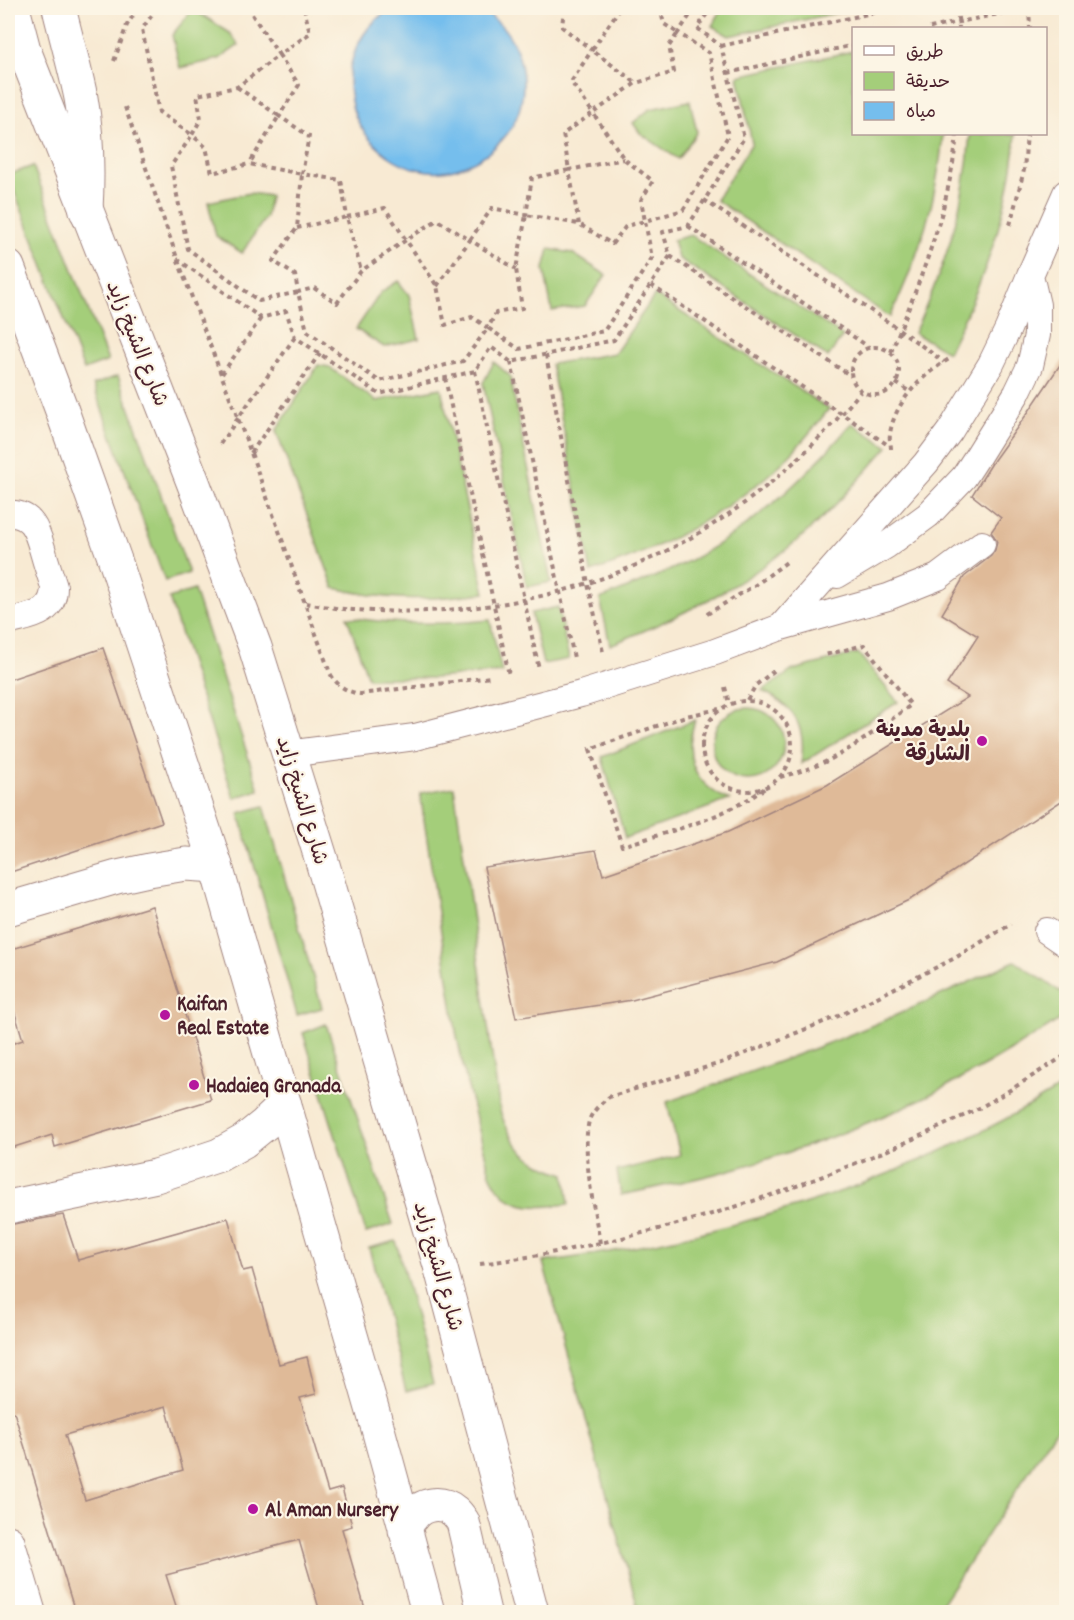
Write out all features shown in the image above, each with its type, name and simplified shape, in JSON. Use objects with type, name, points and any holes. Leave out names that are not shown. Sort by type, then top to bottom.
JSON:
[{"type":"main road","name":"شارع الشيخ زايد","points":[[13,8],[24,50],[255,647],[321,858],[441,1269],[532,1612]]},
{"type":"main road","points":[[59,8],[75,73],[85,128],[86,211]]},
{"type":"main road","points":[[8,267],[115,560],[216,866],[372,1406],[428,1612]]},
{"type":"main road","points":[[8,909],[149,870],[186,864],[216,866]]},
{"type":"main road","points":[[8,1208],[156,1176],[219,1155],[244,1141],[285,1105]]},
{"type":"main road","points":[[405,1530],[410,1518],[419,1509],[432,1505],[444,1505],[455,1511],[463,1522],[484,1612]]},
{"type":"main road","points":[[8,1542],[29,1612]]},
{"type":"lane","points":[[781,627],[926,463],[950,431],[991,364],[1066,194]]},
{"type":"lane","points":[[816,588],[908,531],[928,515],[964,477],[1017,393],[1030,366],[1037,335],[1036,305],[1030,274]]},
{"type":"lane","points":[[8,514],[25,517],[36,530],[54,587],[54,595],[48,608],[8,622]]},
{"type":"lane","points":[[288,754],[415,737],[581,694],[781,627],[888,597],[938,577],[982,544]]},
{"type":"path","points":[[109,57],[111,68],[127,25],[138,8]]},
{"type":"path","points":[[157,8],[142,29],[159,112],[206,147],[212,173],[249,164],[341,180],[347,217],[361,271]]},
{"type":"path","points":[[249,164],[299,85],[248,9],[259,8]]},
{"type":"path","points":[[304,8],[310,33],[237,87],[197,95],[201,119],[171,166],[188,249],[259,301],[314,288],[337,303],[361,271],[437,220],[516,269]]},
{"type":"path","points":[[564,8],[562,27],[636,83]]},
{"type":"path","points":[[297,228],[385,208],[437,286],[445,325],[472,317],[519,349],[604,331],[652,258],[640,200],[653,181],[624,159],[572,82],[620,8]]},
{"type":"path","points":[[437,286],[492,208],[579,224],[612,244],[626,226],[683,210],[728,136],[709,53],[664,24],[660,8]]},
{"type":"path","points":[[579,224],[563,134],[636,83],[674,72],[669,46],[695,8]]},
{"type":"path","points":[[711,8],[697,28],[721,46],[744,138],[688,226],[663,232],[670,256],[851,376]]},
{"type":"path","points":[[721,46],[895,8]]},
{"type":"path","points":[[957,8],[959,27]]},
{"type":"path","points":[[935,27],[1028,8],[1030,27]]},
{"type":"path","points":[[728,73],[852,45]]},
{"type":"path","points":[[237,87],[309,136],[302,174],[297,228],[273,261],[295,275],[307,331],[379,381],[463,361],[496,314],[522,308],[516,269],[532,178],[624,159]]},
{"type":"path","points":[[123,101],[177,258],[334,680],[346,690],[361,694],[497,676]]},
{"type":"path","points":[[891,352],[933,246],[946,195],[957,135]]},
{"type":"path","points":[[1007,232],[1024,170],[1027,135]]},
{"type":"path","points":[[704,200],[900,330],[944,362]]},
{"type":"path","points":[[688,226],[869,347]]},
{"type":"path","points":[[511,362],[614,340],[670,256]]},
{"type":"path","points":[[177,258],[261,318]]},
{"type":"path","points":[[651,285],[891,447]]},
{"type":"path","points":[[222,374],[261,318],[286,311],[296,337],[379,394],[475,371],[491,347],[511,362],[575,663]]},
{"type":"path","points":[[193,483],[296,337]]},
{"type":"path","points":[[869,347],[881,347],[891,352],[899,367],[896,383],[889,391],[880,394],[870,395],[861,391],[851,376],[854,358],[869,347]]},
{"type":"path","points":[[251,453],[320,353]]},
{"type":"path","points":[[546,355],[588,584],[604,657]]},
{"type":"path","points":[[889,457],[893,421],[901,405],[910,392],[944,362],[956,355]]},
{"type":"path","points":[[475,371],[539,672],[548,669]]},
{"type":"path","points":[[445,378],[509,675],[519,674]]},
{"type":"path","points":[[896,383],[910,392]]},
{"type":"path","points":[[306,603],[352,610],[447,611],[524,601],[588,584],[637,565],[674,547],[727,516],[808,450],[861,391]]},
{"type":"path","points":[[698,620],[757,584],[792,558]]},
{"type":"path","points":[[719,710],[686,716],[590,749],[622,846],[720,815],[751,798],[780,777],[826,762],[847,750],[910,705],[864,645],[819,657]]},
{"type":"path","points":[[747,700],[756,686],[777,669]]},
{"type":"path","points":[[765,788],[749,791],[733,789],[718,781],[708,768],[702,754],[702,737],[708,722],[719,710],[729,704],[747,700],[765,704],[779,714],[789,728],[792,745],[789,762],[780,777]]},
{"type":"path","points":[[600,1243],[588,1162],[587,1130],[591,1116],[609,1097],[723,1062],[841,1015],[955,958],[1014,922]]},
{"type":"path","points":[[441,1269],[521,1258],[600,1243],[679,1224],[757,1201],[908,1142],[981,1106],[1066,1055]]},
{"type":"green space","points":[[860,8],[729,36],[712,26],[722,9]]},
{"type":"green space","points":[[193,9],[230,33],[239,45],[219,59],[180,68],[172,35]]},
{"type":"green space","points":[[852,51],[852,135],[943,135],[936,182],[925,228],[910,273],[890,317],[716,200],[752,143],[738,76]]},
{"type":"green space","points":[[690,101],[697,132],[678,159],[640,133],[633,123],[650,109]]},
{"type":"green space","points":[[970,135],[1016,135],[1008,191],[993,246],[973,300],[948,352],[914,333],[952,236]]},
{"type":"green space","points":[[33,166],[108,361],[84,370],[8,175]]},
{"type":"green space","points":[[250,193],[270,196],[266,217],[242,253],[216,236],[208,202]]},
{"type":"green space","points":[[691,235],[843,336],[828,357],[678,258],[673,240]]},
{"type":"green space","points":[[549,249],[572,253],[606,275],[585,306],[552,311],[544,269]]},
{"type":"green space","points":[[398,281],[409,295],[419,339],[384,347],[356,329],[381,292]]},
{"type":"green space","points":[[655,295],[829,409],[781,464],[738,499],[668,541],[591,572],[551,364],[615,353]]},
{"type":"green space","points":[[494,362],[510,376],[551,582],[527,587],[483,383]]},
{"type":"green space","points":[[318,365],[329,367],[376,401],[441,388],[485,593],[411,598],[375,596],[334,588],[276,431]]},
{"type":"green space","points":[[118,376],[189,573],[165,581],[93,385]]},
{"type":"green space","points":[[852,423],[888,447],[822,518],[799,539],[749,576],[695,607],[610,645],[600,599],[681,565],[706,552],[752,521],[814,465]]},
{"type":"green space","points":[[194,590],[259,790],[234,798],[169,598]]},
{"type":"green space","points":[[558,607],[569,659],[543,664],[531,613]]},
{"type":"green space","points":[[347,617],[383,622],[418,623],[490,620],[502,672],[435,678],[368,678]]},
{"type":"green space","points":[[858,653],[898,702],[801,764],[802,740],[796,720],[783,704],[762,691],[793,670]]},
{"type":"green space","points":[[748,708],[768,714],[778,724],[784,744],[778,764],[768,774],[748,780],[728,774],[718,764],[712,744],[718,724],[728,714]]},
{"type":"green space","points":[[695,720],[690,746],[694,768],[707,786],[729,800],[625,838],[602,757]]},
{"type":"green space","points":[[454,787],[500,1111],[510,1135],[523,1152],[531,1159],[565,1174],[569,1204],[523,1205],[505,1195],[490,1174],[456,1031],[420,793]]},
{"type":"green space","points":[[264,806],[322,1008],[297,1015],[239,813]]},
{"type":"green space","points":[[1015,961],[1065,995],[1066,1012],[1051,1025],[985,1066],[882,1117],[810,1145],[723,1172],[621,1195],[617,1171],[680,1155],[667,1102],[844,1037]]},
{"type":"green space","points":[[326,1024],[393,1224],[366,1233],[303,1033]]},
{"type":"green space","points":[[1066,1084],[1066,1415],[936,1612],[639,1612],[543,1262],[610,1252],[737,1224],[851,1188],[961,1141]]},
{"type":"green space","points":[[396,1241],[433,1384],[406,1391],[369,1248]]},
{"type":"water","points":[[392,8],[479,8],[504,29],[519,58],[523,89],[521,105],[515,120],[507,134],[489,152],[474,161],[450,170],[417,169],[387,155],[364,131],[351,101],[350,68],[359,42],[368,29]]},
{"type":"building","name":"بلدية مدينة الشارقة","points":[[1066,356],[1066,798],[911,899],[777,962],[632,1000],[516,1018],[484,867],[596,850],[603,875],[728,832],[827,785],[968,697],[947,684],[978,636],[942,614],[964,577],[991,556],[995,550],[997,542],[991,532],[1001,518],[972,495]]},
{"type":"building","points":[[103,648],[162,822],[8,873],[8,680]]},
{"type":"building","points":[[152,906],[211,1100],[55,1147],[52,1135],[8,1149],[8,1045],[23,1040],[8,990],[8,950]]},
{"type":"building","points":[[63,1215],[78,1260],[228,1218],[243,1271],[252,1269],[279,1364],[307,1357],[316,1394],[300,1398],[328,1492],[342,1488],[352,1526],[342,1529],[366,1612],[320,1612],[299,1540],[166,1575],[178,1612],[75,1612],[14,1412],[8,1414],[8,1225]],"holes":[[[166,1406],[183,1470],[85,1500],[65,1435]]]},
{"type":"place","name":"بلدية مدينة الشارقة","points":[[982,741]]},
{"type":"place","name":"Kaifan Real Estate","points":[[165,1015]]},
{"type":"place","name":"Hadaieq Granada","points":[[194,1085]]},
{"type":"place","name":"Al Aman Nursery","points":[[253,1509]]}]
